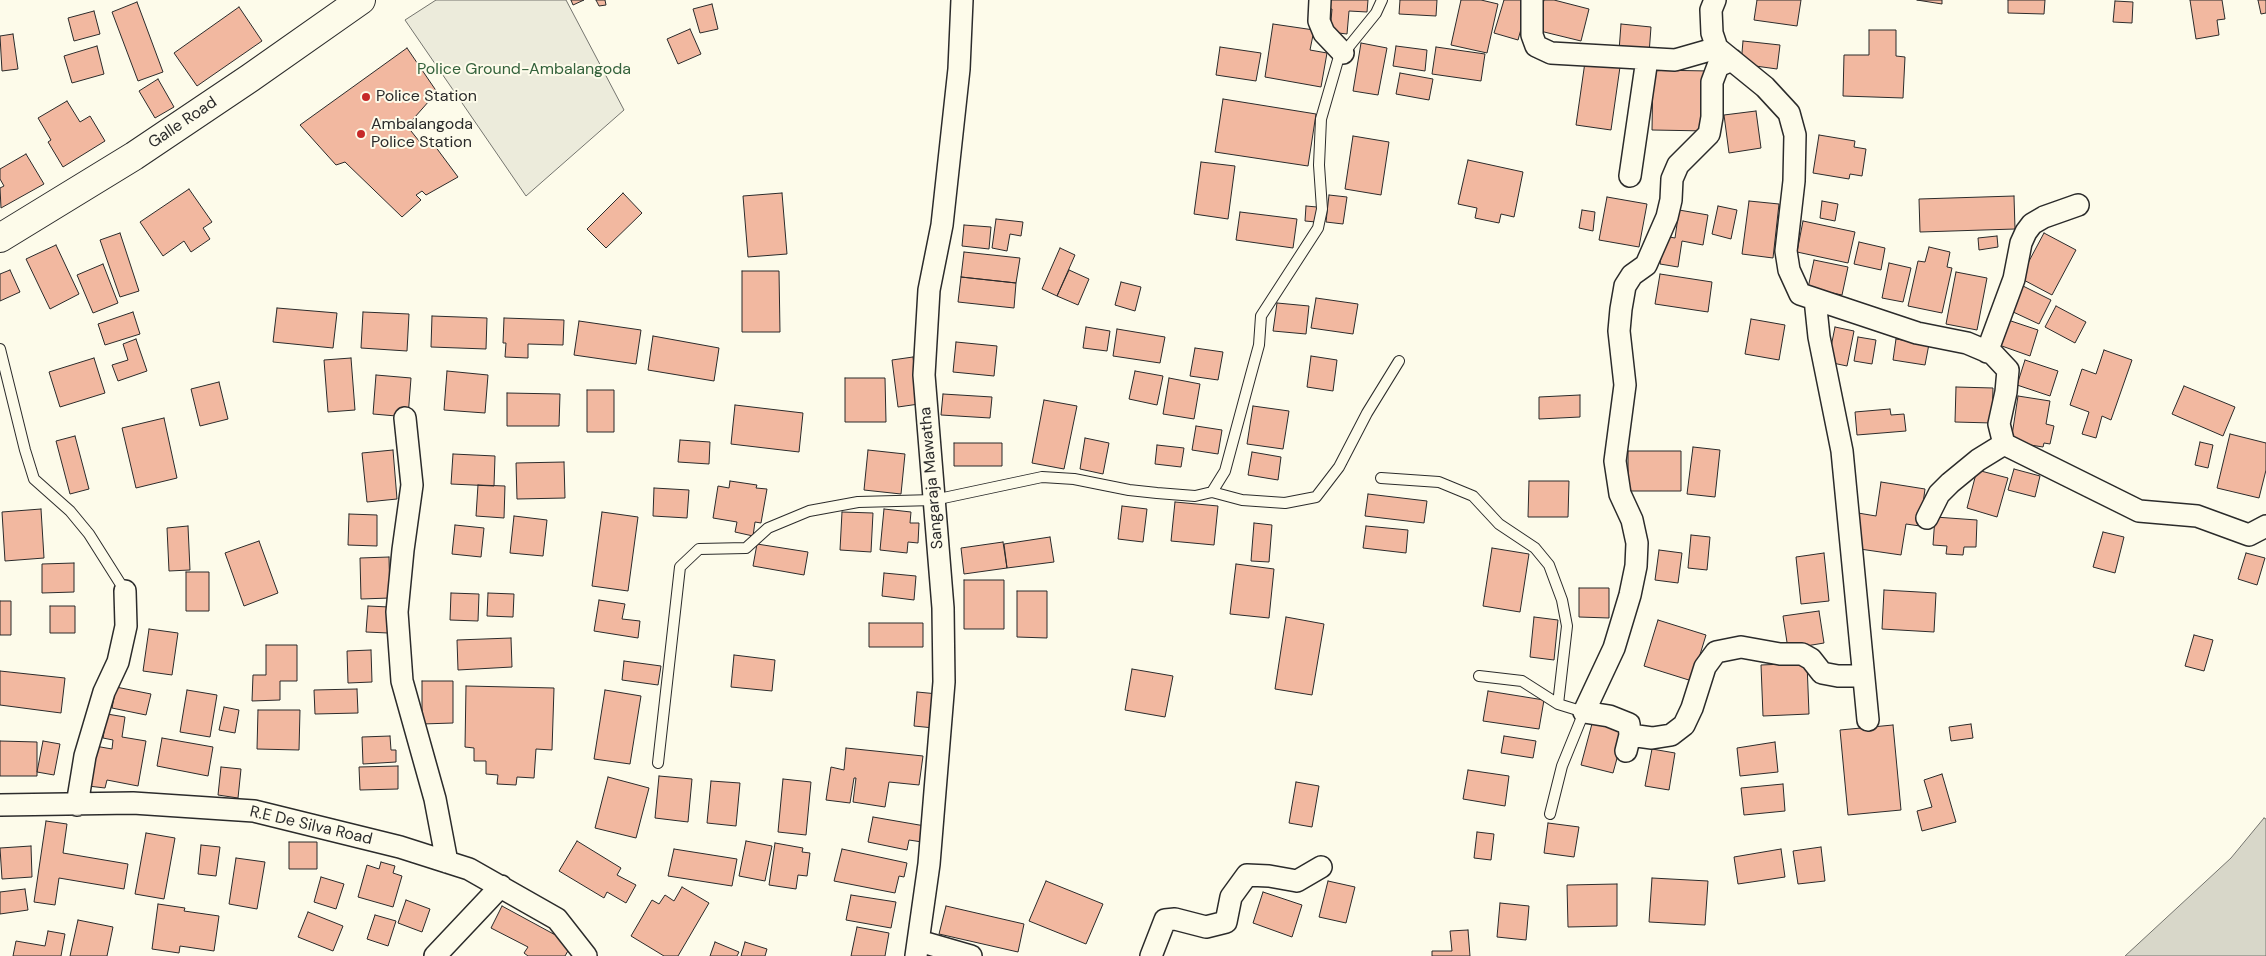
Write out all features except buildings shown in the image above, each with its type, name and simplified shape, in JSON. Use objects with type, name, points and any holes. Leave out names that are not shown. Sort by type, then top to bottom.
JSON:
[{"type":"highway","name":"Galle Road","points":[[0,238],[134,156],[361,0]]},
{"type":"street","name":"Sangaraja Mawatha","points":[[917,949],[929,864],[944,682],[943,608],[925,366],[929,290],[942,225],[959,69],[962,0]]},
{"type":"street","points":[[1320,0],[1319,20],[1324,33],[1343,53]]},
{"type":"street","points":[[1532,0],[1532,35],[1536,46],[1551,53],[1675,60],[1725,54]]},
{"type":"street","points":[[1715,0],[1711,10],[1712,33],[1725,54],[1765,87],[1789,113],[1795,135],[1794,180],[1786,251],[1790,270],[1800,294],[1917,333],[1966,343],[1992,354],[2008,370],[2006,392],[1999,424],[2004,444],[2139,510],[2197,516],[2249,535],[2266,526]]},
{"type":"street","points":[[1725,54],[1712,82],[1712,117],[1709,134],[1678,165],[1672,179],[1668,217],[1646,264],[1632,275],[1625,286],[1618,331],[1625,385],[1615,461],[1620,494],[1632,520],[1637,544],[1636,566],[1630,595],[1614,648],[1584,712],[1610,716],[1629,724],[1628,743],[1671,735],[1684,725],[1692,708],[1705,667],[1716,652],[1741,647],[1780,654],[1802,654],[1811,659],[1822,672],[1838,676],[1863,676]]},
{"type":"street","points":[[1630,176],[1647,59]]},
{"type":"street","points":[[1987,352],[2014,279],[2021,243],[2026,232],[2032,224],[2044,217],[2078,205]]},
{"type":"street","points":[[1815,299],[1819,337],[1842,451],[1868,720]]},
{"type":"street","points":[[404,418],[412,485],[397,612],[402,681],[435,799],[447,862]]},
{"type":"street","points":[[1927,518],[1939,494],[1950,482],[1978,460],[2004,444]]},
{"type":"street","points":[[76,805],[86,756],[104,692],[118,662],[126,626],[125,591]]},
{"type":"street","name":"R.E De Silva Road","points":[[0,805],[133,803],[254,811],[400,847],[469,869],[501,886],[557,919],[586,956]]},
{"type":"street","points":[[1151,956],[1165,920],[1175,920],[1206,927],[1226,922],[1231,897],[1247,875],[1269,876],[1297,882],[1321,867]]},
{"type":"street","points":[[435,956],[501,886]]},
{"type":"street","points":[[917,949],[971,956]]},
{"type":"lane","points":[[1212,492],[1225,471],[1259,344],[1261,316],[1318,228],[1322,209],[1319,165],[1321,119],[1338,60],[1376,13],[1382,0]]},
{"type":"lane","points":[[0,349],[24,450],[34,480],[70,511],[89,534],[125,591]]},
{"type":"lane","points":[[658,763],[680,567],[699,549],[746,548],[768,528],[810,511],[858,502],[934,500],[1042,477],[1074,479],[1129,490],[1157,493],[1195,496],[1212,492],[1242,500],[1285,503],[1316,496],[1339,467],[1366,413],[1399,361]]},
{"type":"lane","points":[[1381,478],[1440,482],[1473,496],[1499,524],[1535,548],[1549,565],[1562,600],[1567,626],[1558,704]]},
{"type":"lane","points":[[1479,676],[1522,681],[1558,704],[1584,712],[1562,766],[1550,814]]},
{"type":"green space","name":"Police Ground-Ambalangoda","points":[[436,0],[566,0],[624,110],[526,196],[405,20]]},
{"type":"shaded area","points":[[2264,818],[2266,819],[2266,956],[2125,956],[2231,858]]},
{"type":"place","name":"Police Station","points":[[366,97]]},
{"type":"place","name":"Ambalangoda Police Station","points":[[361,134]]}]
